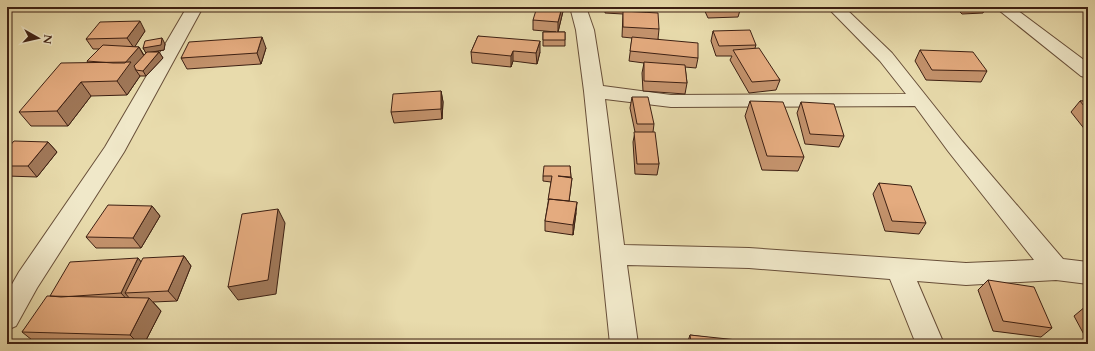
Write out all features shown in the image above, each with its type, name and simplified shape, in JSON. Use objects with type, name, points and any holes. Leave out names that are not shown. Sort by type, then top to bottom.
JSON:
[{"type":"street","points":[[7,318],[28,280],[113,152],[195,7]]},
{"type":"street","points":[[578,7],[585,30],[594,91],[624,344]]},
{"type":"street","points":[[834,7],[886,57],[921,100],[955,146],[1056,268]]},
{"type":"street","points":[[1003,7],[1088,72]]},
{"type":"street","points":[[594,91],[671,101],[921,100]]},
{"type":"street","points":[[614,255],[749,258],[966,274],[1056,268],[1088,273]]},
{"type":"street","points":[[899,269],[930,344]]},
{"type":"building","points":[[537,7],[562,7],[558,22],[533,20]]},
{"type":"building","points":[[709,7],[734,7],[710,8]]},
{"type":"building","points":[[963,7],[986,7],[965,8]]},
{"type":"building","points":[[623,11],[658,13],[659,29],[623,27]]},
{"type":"building","points":[[140,21],[127,38],[86,39],[100,22]]},
{"type":"building","points":[[750,30],[756,45],[719,46],[713,31]]},
{"type":"building","points":[[543,32],[565,32],[565,40],[543,40]]},
{"type":"building","points":[[478,36],[540,41],[536,53],[513,51],[511,56],[471,52]]},
{"type":"building","points":[[262,37],[257,53],[181,58],[189,42]]},
{"type":"building","points":[[632,37],[698,43],[698,58],[630,51]]},
{"type":"building","points":[[162,38],[161,45],[143,48],[145,41]]},
{"type":"building","points":[[103,45],[139,47],[125,63],[87,61]]},
{"type":"building","points":[[759,48],[780,80],[752,82],[733,50]]},
{"type":"building","points":[[920,50],[973,52],[987,71],[932,70]]},
{"type":"building","points":[[147,52],[159,52],[143,71],[136,70],[134,66]]},
{"type":"building","points":[[131,62],[117,81],[81,82],[57,111],[19,112],[61,63]]},
{"type":"building","points":[[644,62],[685,65],[687,83],[644,81]]},
{"type":"building","points":[[441,91],[441,109],[391,112],[393,94]]},
{"type":"building","points":[[632,97],[648,97],[654,124],[637,124]]},
{"type":"building","points":[[750,101],[783,102],[804,157],[767,156]]},
{"type":"building","points":[[1080,101],[1088,101],[1088,111]]},
{"type":"building","points":[[801,102],[834,104],[844,136],[810,134]]},
{"type":"building","points":[[634,132],[655,132],[659,164],[637,164]]},
{"type":"building","points":[[14,141],[48,142],[28,166],[7,166],[7,149]]},
{"type":"building","points":[[544,166],[570,166],[571,177],[558,176],[572,178],[569,201],[548,200],[552,176],[543,176]]},
{"type":"building","points":[[879,183],[911,186],[926,223],[892,221]]},
{"type":"building","points":[[549,199],[577,202],[573,225],[545,221]]},
{"type":"building","points":[[108,205],[152,206],[133,238],[86,237]]},
{"type":"building","points":[[278,209],[268,280],[228,287],[242,214]]},
{"type":"building","points":[[184,256],[168,291],[125,293],[143,258]]},
{"type":"building","points":[[138,258],[121,293],[61,297],[50,296],[70,262]]},
{"type":"building","points":[[988,280],[1034,287],[1052,328],[1003,321]]},
{"type":"building","points":[[47,296],[149,298],[130,335],[22,332]]},
{"type":"building","points":[[690,335],[756,342],[757,344],[691,344]]}]
